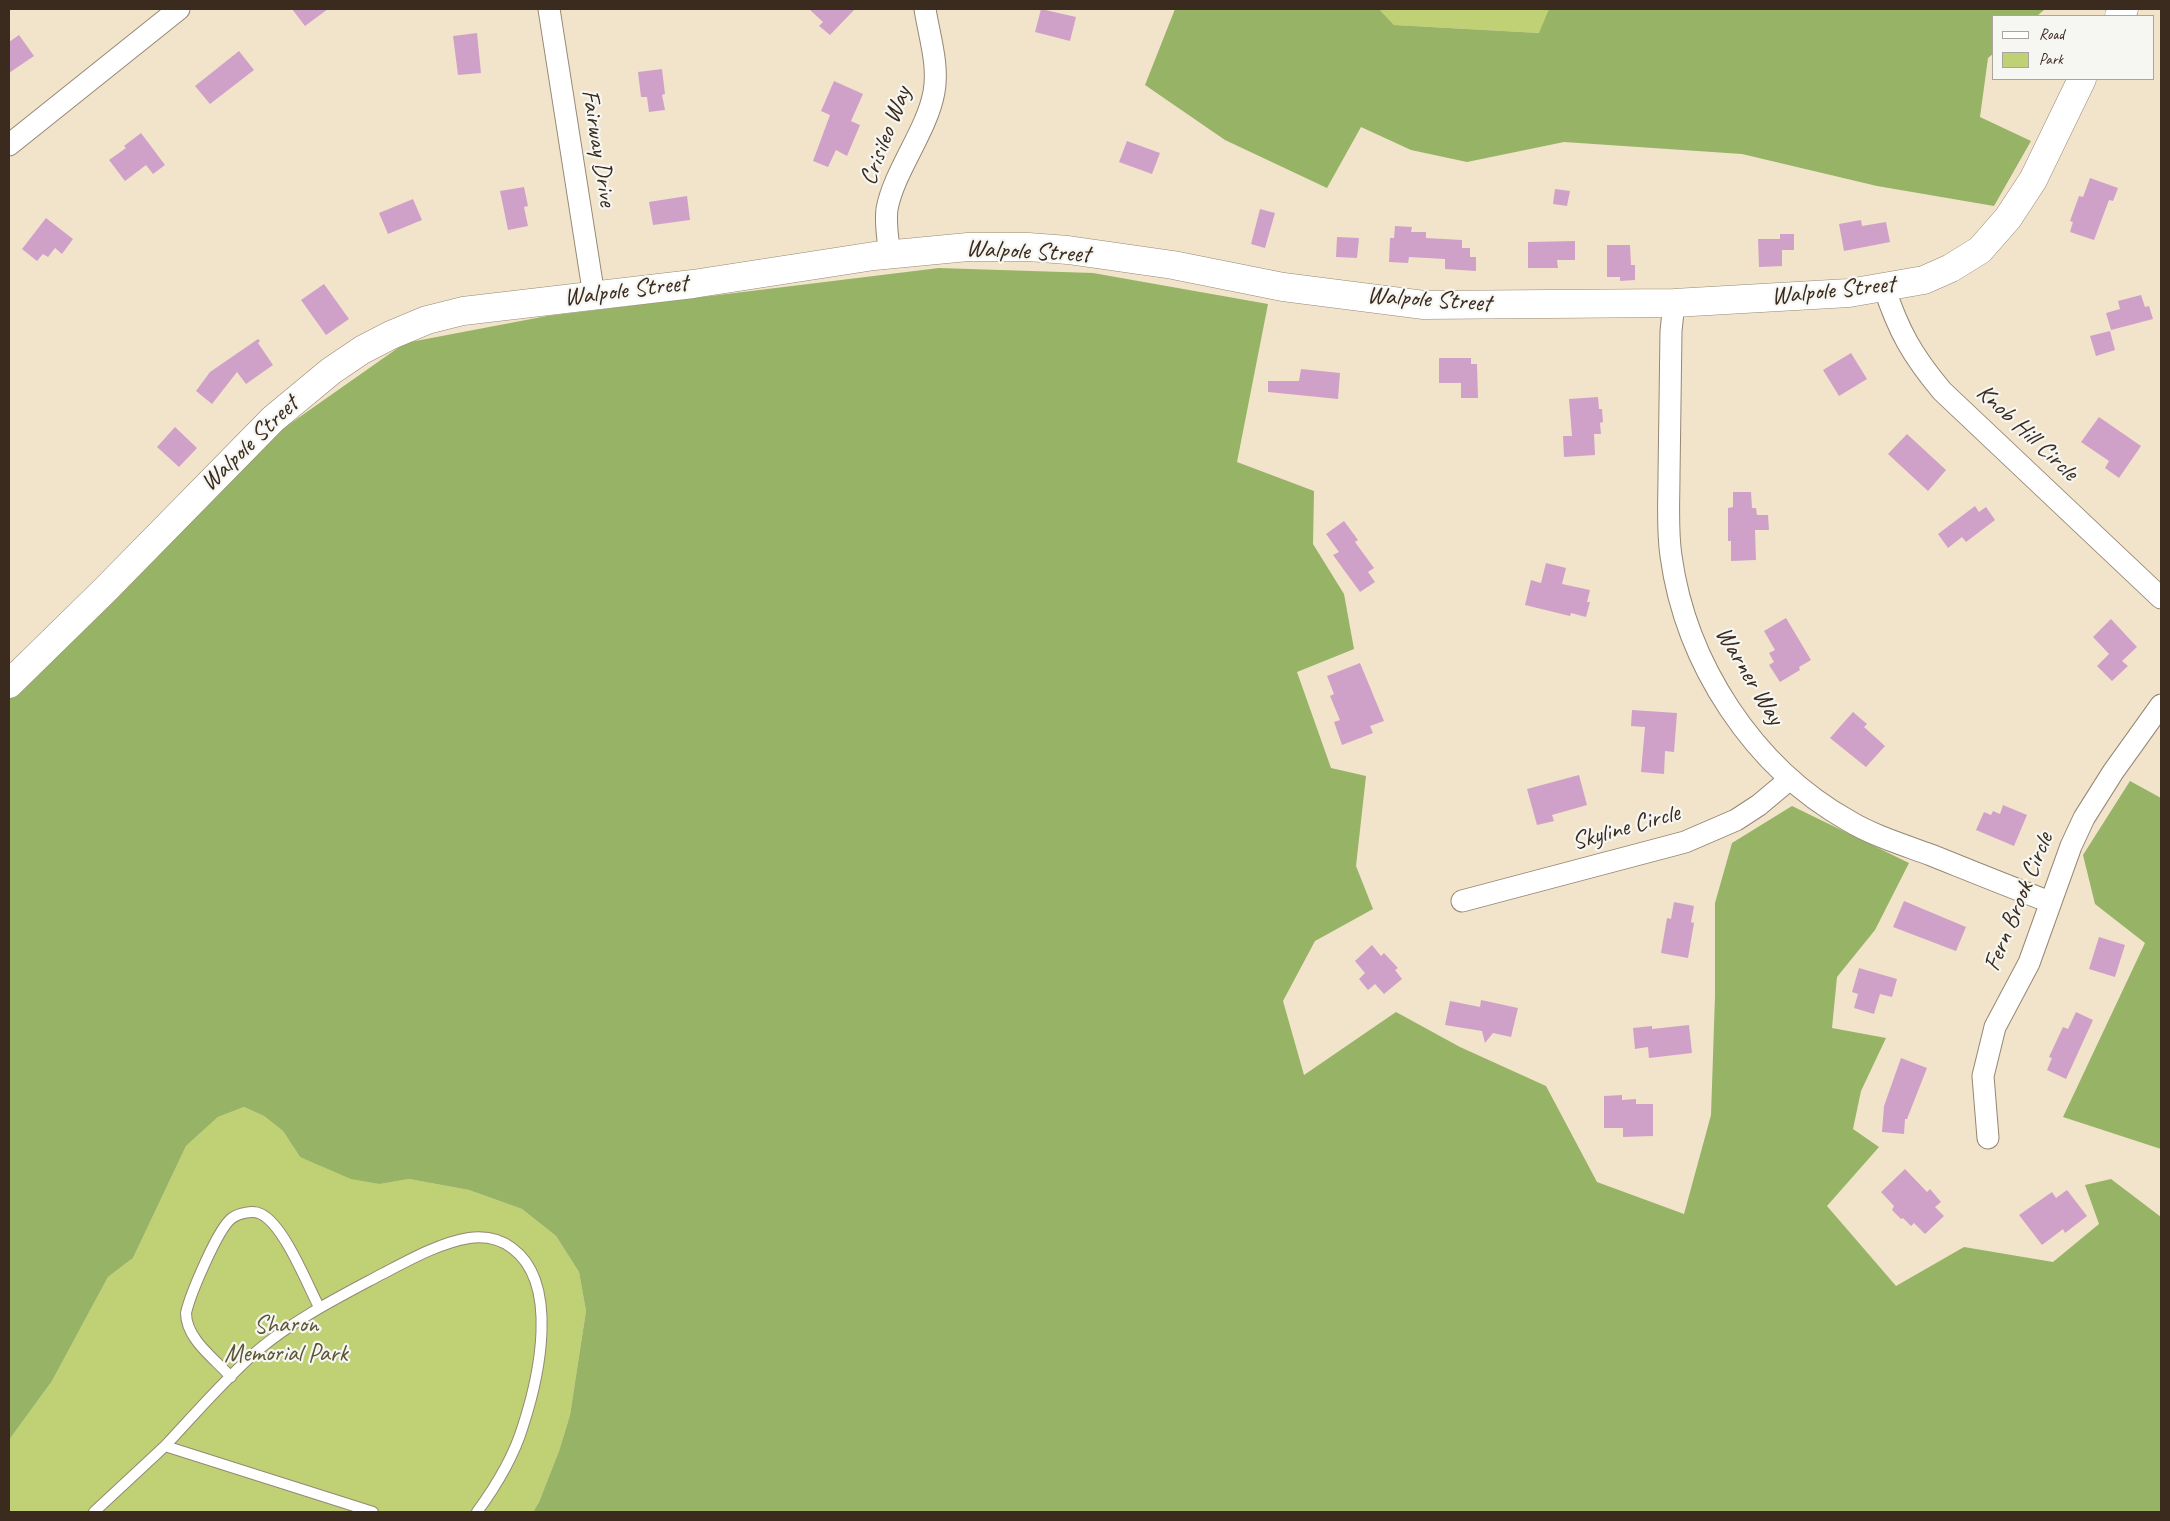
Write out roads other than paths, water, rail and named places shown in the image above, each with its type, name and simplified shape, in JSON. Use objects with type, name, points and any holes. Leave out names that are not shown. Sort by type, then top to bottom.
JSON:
[{"type":"main road","name":"Walpole Street","points":[[9,684],[105,590],[272,419],[331,371],[362,350],[427,320],[462,310],[594,296],[890,255],[968,248],[1068,250],[1173,266],[1283,286],[1424,304],[1674,303],[1849,293],[1924,280],[1952,268],[1980,250],[2008,218],[2033,180],[2082,80]]},
{"type":"street","points":[[9,145],[179,9]]},
{"type":"street","name":"Fairway Drive","points":[[549,9],[594,296]]},
{"type":"street","name":"Crisileo Way","points":[[890,255],[887,220],[890,199],[928,112],[934,93],[935,74],[925,9]]},
{"type":"street","name":"Knob Hill Circle","points":[[1884,287],[1893,314],[1907,345],[1942,391],[2161,598]]},
{"type":"street","name":"Warner Way","points":[[1674,303],[1670,331],[1669,539],[1675,586],[1685,620],[1705,668],[1748,734],[1769,760],[1790,779],[1849,821],[1886,838],[2050,902]]},
{"type":"street","name":"Fern Brook Circle","points":[[1988,1138],[1983,1076],[1996,1027],[2029,963],[2071,846],[2088,811],[2108,778],[2161,705]]},
{"type":"street","name":"Skyline Circle","points":[[1462,901],[1693,838],[1736,820],[1759,805],[1790,779]]},
{"type":"lane","points":[[231,1377],[192,1335],[186,1322],[186,1313],[224,1225],[232,1218],[242,1213],[256,1212],[271,1222],[288,1246],[320,1307]]},
{"type":"lane","points":[[94,1512],[165,1446],[257,1351],[320,1307],[415,1257],[456,1241],[482,1237],[497,1240],[522,1255],[536,1279],[542,1314],[533,1390],[523,1427],[510,1457],[477,1512]]},
{"type":"lane","points":[[165,1446],[373,1512]]},
{"type":"park label","name":"Sharon Memorial Park","points":[[286,1340]]}]
